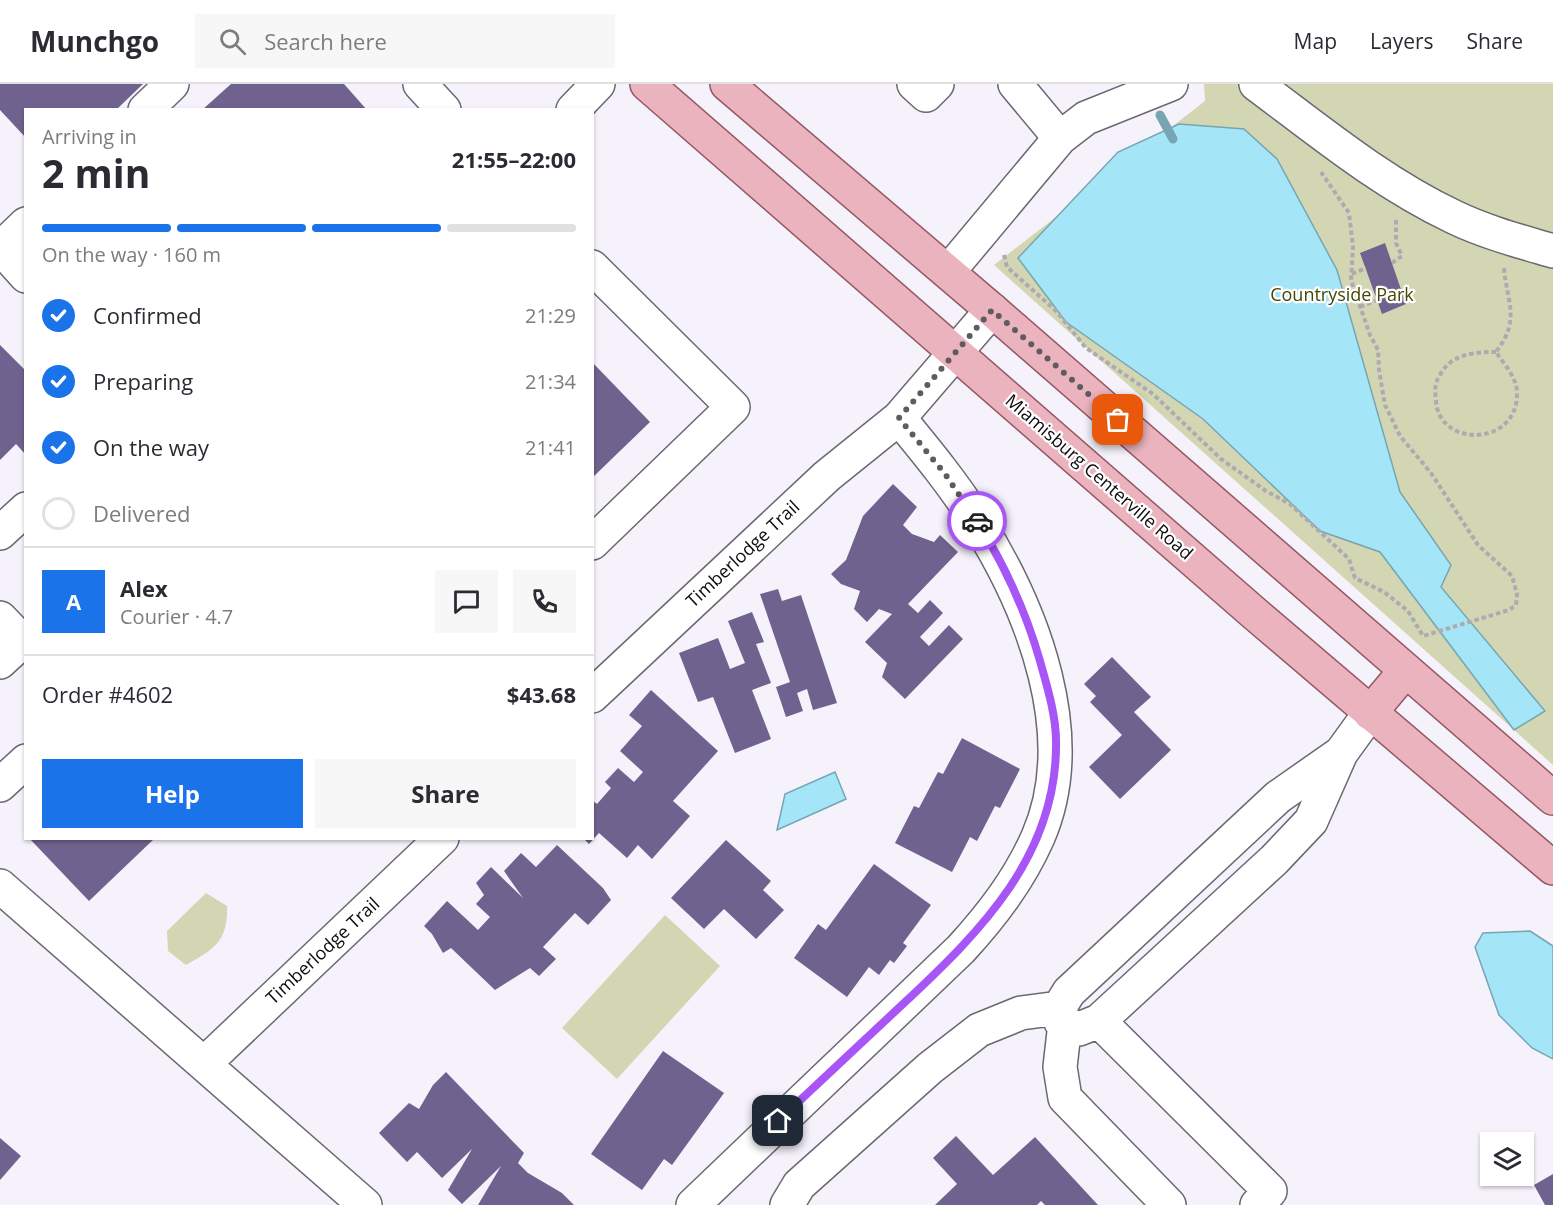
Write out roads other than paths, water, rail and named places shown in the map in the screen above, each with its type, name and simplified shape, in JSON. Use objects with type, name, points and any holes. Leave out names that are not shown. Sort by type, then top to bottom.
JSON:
[{"type":"main road","name":"Miamisburg Centerville Road","points":[[647,84],[1553,868]]},
{"type":"main road","points":[[727,84],[992,310],[1553,798]]},
{"type":"main road","points":[[1370,712],[1406,670]]},
{"type":"street","points":[[148,108],[172,84]]},
{"type":"street","points":[[420,84],[442,108]]},
{"type":"street","points":[[575,108],[598,84]]},
{"type":"street","points":[[914,84],[926,95],[937,84]]},
{"type":"street","points":[[1015,84],[1060,138]]},
{"type":"street","points":[[948,272],[1060,138],[1086,118],[1171,84]]},
{"type":"street","points":[[1256,84],[1335,143],[1453,217],[1503,237],[1553,251]]},
{"type":"street","points":[[24,226],[0,248],[24,274]]},
{"type":"street","points":[[594,269],[733,407],[594,541]]},
{"type":"street","name":"Timberlodge Trail","points":[[594,694],[827,476],[899,418],[992,310]]},
{"type":"street","points":[[693,1205],[962,949],[985,923],[1019,875],[1039,835],[1050,795],[1056,739],[1047,686],[1032,635],[1008,578],[979,524],[945,474],[899,418]]},
{"type":"street","points":[[0,533],[24,511]]},
{"type":"street","points":[[787,1205],[799,1185],[930,1068],[979,1030],[1021,1013],[1062,1016],[1079,1029],[1099,1021],[1274,860],[1311,821],[1341,753],[1370,712]]},
{"type":"street","points":[[1169,1205],[1065,1098],[1060,1067],[1062,1016],[1069,992],[1278,796],[1341,753]]},
{"type":"street","points":[[0,785],[24,763]]},
{"type":"street","name":"Timberlodge Trail","points":[[205,1063],[440,840]]},
{"type":"street","points":[[0,886],[365,1205]]},
{"type":"street","points":[[1099,1021],[1270,1191],[1257,1205]]},
{"type":"water","points":[[1179,124],[1244,129],[1277,159],[1337,270],[1400,492],[1451,565],[1441,587],[1545,711],[1514,730],[1380,552],[1320,531],[1203,419],[1066,322],[1018,258],[1118,152]]},
{"type":"water","points":[[835,772],[846,799],[777,830],[785,794]]},
{"type":"water","points":[[1530,931],[1553,946],[1553,1059],[1532,1048],[1499,1015],[1475,947],[1483,933]]},
{"type":"waterway","points":[[1160,115],[1173,139]]},
{"type":"park label","name":"Countryside Park","points":[[1342,295]]}]
